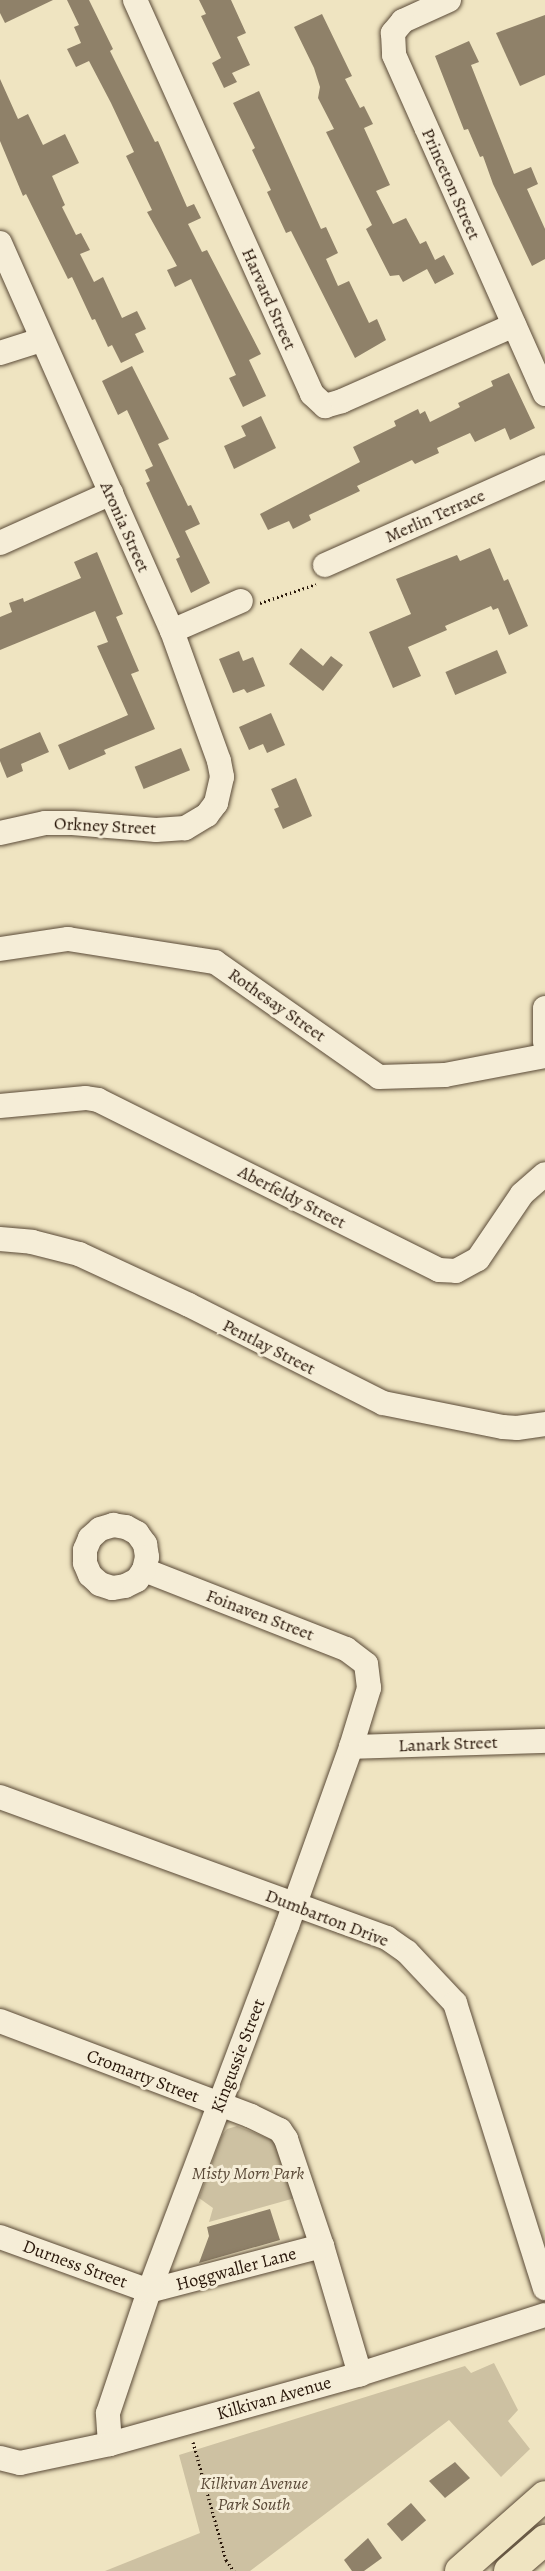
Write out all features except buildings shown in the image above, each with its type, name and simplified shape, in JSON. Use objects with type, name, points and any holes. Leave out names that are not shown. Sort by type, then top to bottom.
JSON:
[{"type":"main road","points":[[460,2571],[545,2496]]},
{"type":"main road","points":[[509,2571],[545,2540]]},
{"type":"street","name":"Harvard Street","points":[[135,0],[312,394],[318,400],[325,406],[342,401],[514,325]]},
{"type":"street","name":"Princeton Street","points":[[449,0],[403,21],[393,33],[394,56],[545,394]]},
{"type":"street","name":"Aronia Street","points":[[0,243],[172,632],[219,761],[222,777],[220,790],[216,803],[207,815]]},
{"type":"street","points":[[0,353],[41,340]]},
{"type":"street","name":"Merlin Terrace","points":[[325,565],[545,466]]},
{"type":"street","points":[[0,543],[111,493]]},
{"type":"street","points":[[172,632],[241,602]]},
{"type":"street","name":"Orkney Street","points":[[0,833],[45,823],[156,830],[185,828],[207,815]]},
{"type":"street","name":"Rothesay Street","points":[[0,949],[68,939],[215,962],[379,1077],[445,1075],[545,1056]]},
{"type":"street","points":[[545,1008],[545,1042]]},
{"type":"street","name":"Aberfeldy Street","points":[[0,1106],[86,1098],[98,1100],[439,1270],[456,1270],[478,1259],[522,1194],[545,1174]]},
{"type":"street","name":"Pentlay Street","points":[[0,1239],[32,1242],[79,1254],[189,1305],[383,1403],[503,1427],[518,1428],[545,1424]]},
{"type":"street","name":"Foinaven Street","points":[[144,1569],[346,1649],[363,1659],[368,1669]]},
{"type":"street","name":"Kingussie Street","points":[[110,2444],[108,2413],[149,2291],[351,1747],[369,1688],[368,1669]]},
{"type":"street","name":"Lanark Street","points":[[351,1747],[545,1741]]},
{"type":"street","name":"Dumbarton Drive","points":[[0,1797],[387,1938],[407,1952],[455,2003],[545,2288]]},
{"type":"street","name":"Cromarty Street","points":[[0,2021],[272,2125],[286,2139],[322,2246],[360,2374]]},
{"type":"street","name":"Durness Street","points":[[0,2236],[149,2291]]},
{"type":"street","name":"Hoggwaller Lane","points":[[149,2291],[322,2246]]},
{"type":"street","name":"Kilkivan Avenue","points":[[0,2458],[20,2463],[110,2444],[360,2374],[545,2315]]},
{"type":"path","points":[[241,602],[253,605],[318,583],[325,565]]},
{"type":"path","points":[[193,2440],[226,2560],[234,2571]]},
{"type":"green space","name":"Misty Morn Park","points":[[237,2126],[275,2141],[295,2198],[209,2222],[213,2208],[199,2198],[222,2135],[227,2129]]},
{"type":"green space","name":"Kilkivan Avenue Park South","points":[[494,2363],[518,2410],[508,2421],[530,2449],[501,2477],[449,2420],[250,2571],[105,2571],[200,2533],[179,2455],[465,2366],[471,2373]]}]
